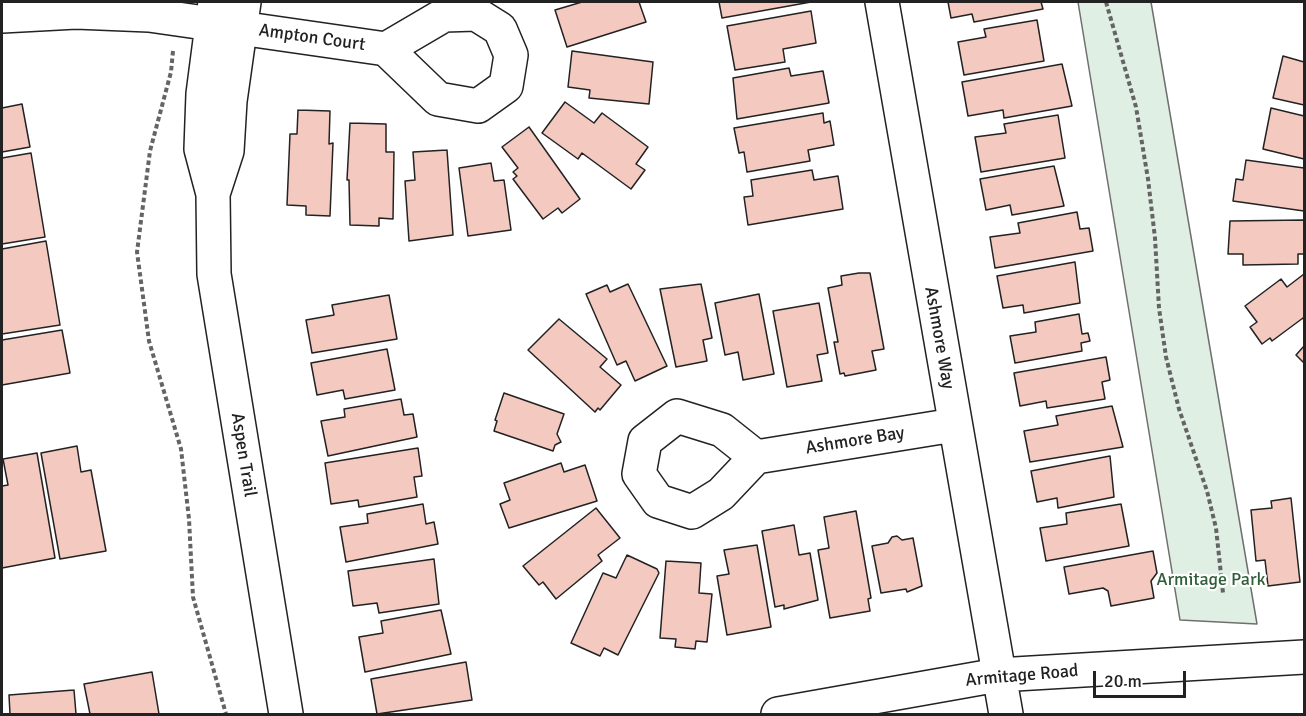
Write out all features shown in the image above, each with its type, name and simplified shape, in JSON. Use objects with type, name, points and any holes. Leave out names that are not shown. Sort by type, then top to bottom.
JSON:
[{"type":"street","name":"Ashmore Way","points":[[882,2],[1005,714]]},
{"type":"street","name":"Ampton Court","points":[[2,16],[76,12],[177,19],[227,14],[386,49]]},
{"type":"street","name":"Aspen Trail","points":[[227,14],[227,151],[213,194],[214,274],[286,714]]},
{"type":"street","name":"Ashmore Bay","points":[[756,457],[954,425]]},
{"type":"street","name":"Armitage Road","points":[[778,714],[998,675],[1305,657]]},
{"type":"path","points":[[1106,2],[1138,117],[1154,226],[1159,308],[1166,357],[1179,409],[1207,491],[1216,528],[1223,593]]},
{"type":"path","points":[[177,19],[171,72],[150,152],[138,252],[149,341],[181,448],[189,519],[193,597],[226,714]]},
{"type":"green space","name":"Armitage Park","points":[[1078,2],[1151,2],[1257,624],[1180,620]]},
{"type":"building","points":[[582,2],[639,2],[646,22],[567,47],[555,10]]},
{"type":"building","points":[[719,2],[811,2],[722,18]]},
{"type":"building","points":[[948,2],[1041,2],[1043,9],[974,22],[972,14],[951,18]]},
{"type":"building","points":[[811,11],[816,43],[783,49],[785,62],[735,70],[727,26]]},
{"type":"building","points":[[1037,20],[1044,61],[964,75],[958,42],[986,37],[984,29]]},
{"type":"building","points":[[572,51],[653,62],[649,104],[589,98],[590,90],[568,87]]},
{"type":"building","points":[[1283,56],[1304,62],[1304,105],[1273,98]]},
{"type":"building","points":[[1062,64],[1072,106],[1004,118],[1003,110],[968,116],[962,82]]},
{"type":"building","points":[[789,68],[791,76],[823,71],[829,103],[737,119],[733,78]]},
{"type":"building","points":[[565,102],[594,123],[602,113],[648,147],[636,164],[645,170],[631,189],[582,153],[578,159],[542,133]]},
{"type":"building","points":[[22,104],[30,147],[2,152],[2,108]]},
{"type":"building","points":[[1271,108],[1304,116],[1304,159],[1263,149]]},
{"type":"building","points":[[298,110],[330,111],[329,144],[333,143],[330,216],[306,215],[306,206],[287,205],[290,134],[297,134]]},
{"type":"building","points":[[823,113],[824,123],[830,121],[834,145],[808,150],[810,161],[747,172],[744,152],[739,153],[734,128]]},
{"type":"building","points":[[1058,115],[1065,158],[981,172],[975,137],[1006,133],[1004,124]]},
{"type":"building","points":[[350,123],[386,124],[386,152],[394,152],[393,219],[379,218],[379,226],[350,225],[349,180],[347,180]]},
{"type":"building","points":[[529,127],[580,199],[562,213],[558,208],[543,219],[513,179],[517,176],[513,172],[518,168],[502,147]]},
{"type":"building","points":[[447,150],[453,235],[409,241],[405,181],[415,180],[413,152]]},
{"type":"building","points":[[31,153],[45,237],[2,244],[2,158]]},
{"type":"building","points":[[1246,160],[1304,168],[1304,211],[1233,201],[1236,179],[1243,180]]},
{"type":"building","points":[[491,163],[494,181],[504,180],[511,230],[468,236],[459,168]]},
{"type":"building","points":[[1054,166],[1064,206],[1012,215],[1010,205],[986,210],[980,179]]},
{"type":"building","points":[[812,170],[814,180],[838,176],[843,209],[748,225],[744,197],[753,196],[751,180]]},
{"type":"building","points":[[1077,212],[1080,229],[1089,228],[1093,251],[995,268],[990,237],[1020,233],[1018,223]]},
{"type":"building","points":[[1304,220],[1304,254],[1298,254],[1298,264],[1243,265],[1243,254],[1228,254],[1230,221]]},
{"type":"building","points":[[46,241],[60,325],[2,334],[2,249]]},
{"type":"building","points":[[1075,262],[1080,303],[1024,313],[1023,305],[1003,308],[997,276]]},
{"type":"building","points":[[870,273],[884,349],[872,351],[876,370],[845,376],[844,373],[840,374],[834,342],[838,342],[828,288],[842,285],[841,276]]},
{"type":"building","points":[[1304,274],[1304,320],[1303,318],[1272,341],[1270,338],[1262,344],[1250,327],[1257,322],[1245,306],[1281,279],[1287,287]]},
{"type":"building","points":[[628,284],[667,366],[635,381],[626,361],[617,365],[586,294],[607,285],[610,292]]},
{"type":"building","points":[[701,284],[712,338],[703,340],[707,361],[676,367],[660,289]]},
{"type":"building","points":[[759,294],[774,374],[743,380],[738,352],[725,355],[715,303]]},
{"type":"building","points":[[389,295],[397,339],[312,353],[306,320],[334,315],[332,305]]},
{"type":"building","points":[[819,303],[828,353],[817,355],[822,381],[787,387],[773,311]]},
{"type":"building","points":[[1079,314],[1082,334],[1088,333],[1090,341],[1081,343],[1082,351],[1015,363],[1010,336],[1036,332],[1035,322]]},
{"type":"building","points":[[559,319],[607,359],[600,367],[621,385],[600,410],[598,408],[595,412],[528,350]]},
{"type":"building","points":[[62,330],[70,373],[2,385],[2,340]]},
{"type":"building","points":[[1304,346],[1304,363],[1296,355]]},
{"type":"building","points":[[387,349],[395,390],[345,399],[343,390],[317,395],[311,363]]},
{"type":"building","points":[[1106,357],[1110,380],[1102,382],[1105,399],[1047,408],[1046,401],[1020,406],[1014,373]]},
{"type":"building","points":[[504,393],[564,414],[557,434],[561,442],[555,445],[553,451],[494,431],[497,421],[495,420]]},
{"type":"building","points":[[401,399],[404,415],[413,414],[417,437],[328,456],[321,421],[345,417],[344,409]]},
{"type":"building","points":[[1112,406],[1123,447],[1030,462],[1024,431],[1058,425],[1056,416]]},
{"type":"building","points":[[77,446],[81,472],[91,470],[106,551],[60,559],[41,453]]},
{"type":"building","points":[[418,448],[422,476],[414,477],[417,497],[359,507],[358,500],[331,504],[325,463]]},
{"type":"building","points":[[37,453],[55,558],[2,568],[2,486],[8,485],[3,459]]},
{"type":"building","points":[[1110,456],[1114,497],[1058,508],[1057,498],[1037,502],[1031,471]]},
{"type":"building","points":[[561,463],[564,472],[585,465],[597,501],[509,528],[500,504],[510,500],[504,483]]},
{"type":"building","points":[[1291,498],[1300,582],[1268,586],[1265,560],[1256,561],[1251,510],[1272,508],[1271,501]]},
{"type":"building","points":[[423,504],[426,524],[434,522],[438,544],[346,562],[340,527],[368,523],[367,514]]},
{"type":"building","points":[[1121,504],[1129,546],[1046,561],[1040,528],[1067,524],[1066,513]]},
{"type":"building","points":[[596,508],[620,538],[598,555],[602,561],[556,599],[543,582],[539,585],[523,566]]},
{"type":"building","points":[[856,511],[871,598],[868,599],[870,611],[830,618],[818,550],[829,548],[824,517]]},
{"type":"building","points":[[794,525],[799,555],[810,553],[818,600],[784,609],[784,605],[775,607],[762,531]]},
{"type":"building","points":[[897,536],[902,540],[913,538],[922,586],[907,592],[906,589],[881,593],[872,546],[888,543],[892,537]]},
{"type":"building","points":[[757,545],[771,627],[727,635],[717,576],[729,574],[724,550]]},
{"type":"building","points":[[1153,551],[1157,573],[1151,581],[1154,598],[1111,606],[1108,591],[1103,588],[1069,594],[1064,567]]},
{"type":"building","points":[[627,555],[657,569],[659,573],[618,655],[604,648],[600,656],[571,643],[603,573],[616,578]]},
{"type":"building","points":[[434,559],[439,604],[379,613],[377,603],[353,606],[348,571]]},
{"type":"building","points":[[666,561],[701,563],[699,593],[712,594],[707,642],[696,641],[695,649],[675,647],[676,639],[660,638]]},
{"type":"building","points":[[441,610],[451,654],[365,672],[359,637],[383,633],[381,621]]},
{"type":"building","points":[[466,662],[472,700],[377,714],[371,679]]},
{"type":"building","points":[[152,672],[159,714],[90,714],[84,684]]},
{"type":"building","points":[[74,690],[76,714],[10,714],[9,695]]}]
